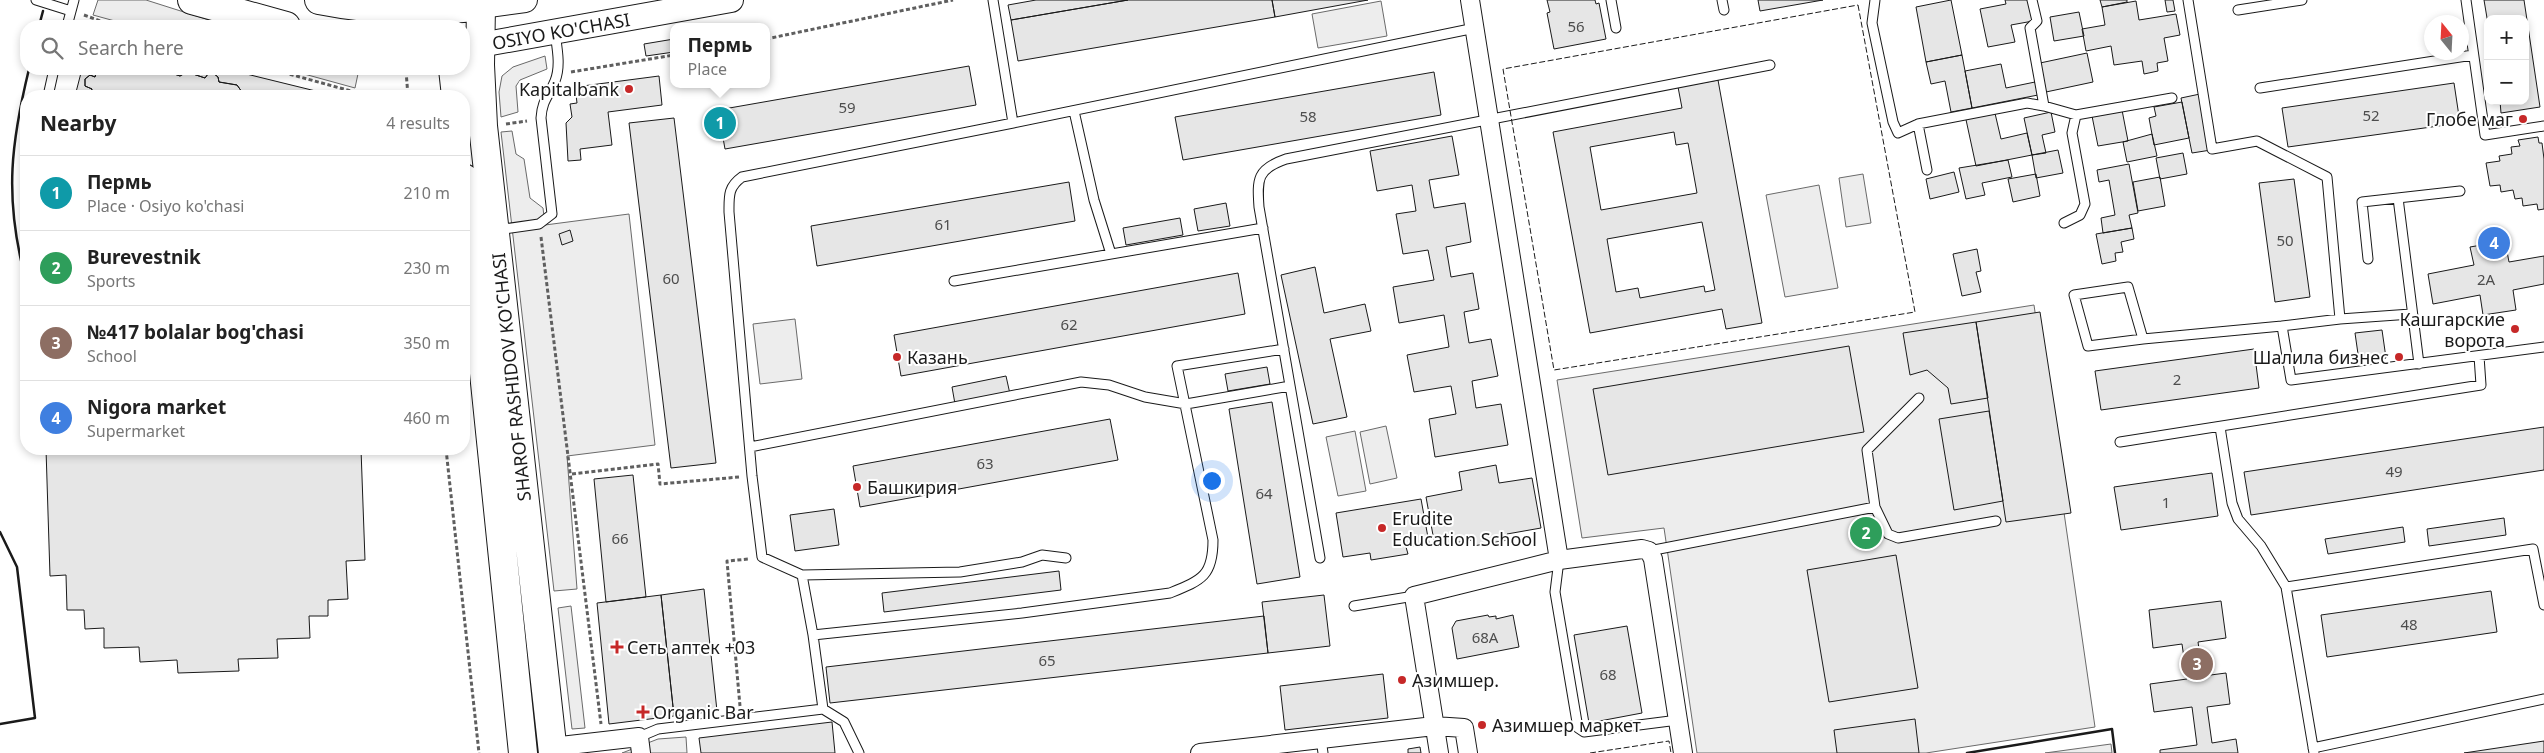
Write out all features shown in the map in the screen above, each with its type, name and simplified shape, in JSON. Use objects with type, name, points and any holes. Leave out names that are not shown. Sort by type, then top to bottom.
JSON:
[{"type":"main road","points":[[192,0],[264,20]]},
{"type":"main road","points":[[319,0],[380,10],[407,12],[453,12],[481,3]]},
{"type":"main road","name":"OSIYO KO'CHASI","points":[[481,3],[525,0]]},
{"type":"main road","name":"OSIYO KO'CHASI","points":[[472,46],[731,0]]},
{"type":"main road","name":"SHAROF RASHIDOV KO'CHASI","points":[[481,3],[472,46],[495,230],[552,750]]},
{"type":"main road","points":[[454,75],[455,90]]},
{"type":"main road","name":"SHAROF RASHIDOV KO'CHASI","points":[[470,287],[523,752]]},
{"type":"main road","points":[[523,752],[552,750]]},
{"type":"street","points":[[1470,0],[1491,121],[1559,560]]},
{"type":"street","points":[[1439,753],[1414,596],[1559,560],[1642,549],[1649,551],[1653,559],[1683,753]]},
{"type":"street","points":[[1200,753],[1322,746],[1434,726],[1464,728],[1468,753]]},
{"type":"street","points":[[552,750],[603,741],[640,745]]},
{"type":"lane","points":[[36,0],[71,11]]},
{"type":"lane","points":[[69,20],[74,0]]},
{"type":"lane","points":[[993,0],[1013,123]]},
{"type":"lane","points":[[1611,0],[1616,28]]},
{"type":"lane","points":[[1722,0],[1724,10]]},
{"type":"lane","points":[[1875,0],[1872,23],[1893,122],[1898,133],[1918,124],[2028,103],[2076,115],[2172,98]]},
{"type":"lane","points":[[2032,0],[2036,21],[2030,28],[2044,106]]},
{"type":"lane","points":[[2188,0],[2212,150],[2257,141],[2327,177],[2340,319]]},
{"type":"lane","points":[[2238,10],[2302,0]]},
{"type":"lane","points":[[2466,0],[2485,135],[2544,126]]},
{"type":"lane","points":[[1066,558],[1042,555],[1022,562],[960,572],[802,575],[762,557],[752,476],[729,212],[729,191],[733,183],[742,177],[1475,28]]},
{"type":"lane","points":[[495,230],[539,224],[552,214],[541,118],[542,103],[557,75],[555,32]]},
{"type":"lane","points":[[2260,88],[2473,55]]},
{"type":"lane","points":[[1320,558],[1262,228],[1258,184],[1263,172],[1271,164],[1286,159],[1491,121],[1770,65]]},
{"type":"lane","points":[[49,90],[53,75]]},
{"type":"lane","points":[[1074,110],[1094,200],[1111,254]]},
{"type":"lane","points":[[2064,223],[2080,215],[2085,204],[2072,133],[2076,115]]},
{"type":"lane","points":[[1918,124],[1927,170]]},
{"type":"lane","points":[[2368,259],[2362,202],[2460,191]]},
{"type":"lane","points":[[2398,198],[2411,314],[2419,364]]},
{"type":"lane","points":[[954,281],[1262,228]]},
{"type":"lane","points":[[2143,339],[2128,287],[2074,295],[2088,346],[2340,319],[2411,314]]},
{"type":"lane","points":[[2282,326],[2291,380],[2544,347]]},
{"type":"lane","points":[[813,634],[1062,608],[1170,593],[1191,584],[1207,572],[1213,560],[1213,540],[1178,366],[1284,349]]},
{"type":"lane","points":[[2120,442],[2481,385],[2479,356]]},
{"type":"lane","points":[[750,447],[1081,382],[1109,385],[1145,397],[1186,404],[1290,386]]},
{"type":"lane","points":[[1919,398],[1867,450],[1875,507],[1888,534],[1898,538],[1996,521]]},
{"type":"lane","points":[[2220,427],[2232,503],[2238,519],[2261,546],[2286,587],[2314,751],[2544,699]]},
{"type":"lane","points":[[1649,551],[1875,507]]},
{"type":"lane","points":[[2286,587],[2533,549],[2544,605]]},
{"type":"lane","points":[[1559,560],[1555,592],[1578,728],[1584,732],[1678,720]]},
{"type":"lane","points":[[802,575],[813,634],[822,709]]},
{"type":"lane","points":[[1354,606],[1414,596]]},
{"type":"lane","points":[[640,745],[658,729],[822,709],[844,722],[859,753]]},
{"type":"path","points":[[770,38],[953,0]]},
{"type":"path","points":[[71,11],[97,20]]},
{"type":"path","points":[[557,75],[670,55]]},
{"type":"path","points":[[293,75],[347,90]]},
{"type":"path","points":[[406,75],[408,90]]},
{"type":"path","points":[[528,131],[527,121],[531,114]]},
{"type":"path","points":[[500,125],[527,121]]},
{"type":"path","points":[[539,224],[572,474],[603,741]]},
{"type":"path","points":[[447,455],[479,753]]},
{"type":"path","points":[[572,474],[658,464],[660,484],[752,476]]},
{"type":"path","points":[[742,718],[728,561],[762,557]]},
{"type":"shaded area","points":[[98,0],[146,0],[209,20],[111,20],[93,15]]},
{"type":"shaded area","points":[[1381,1],[1387,36],[1318,48],[1312,14]]},
{"type":"shaded area","points":[[545,56],[547,69],[520,80],[516,86],[518,112],[501,117],[499,92],[502,76],[513,67]]},
{"type":"shaded area","points":[[308,75],[358,75],[355,88]]},
{"type":"shaded area","points":[[512,131],[516,154],[524,159],[530,198],[543,208],[545,225],[629,214],[655,445],[567,456],[577,589],[554,591],[501,132]]},
{"type":"shaded area","points":[[1863,174],[1871,223],[1846,227],[1839,178]]},
{"type":"shaded area","points":[[1819,185],[1838,288],[1785,297],[1766,195]]},
{"type":"shaded area","points":[[2034,305],[2095,727],[1926,753],[1697,753],[1664,528],[1582,538],[1557,380]]},
{"type":"shaded area","points":[[795,319],[802,379],[760,384],[753,324]]},
{"type":"shaded area","points":[[1386,426],[1397,478],[1370,484],[1360,432]]},
{"type":"shaded area","points":[[1355,431],[1366,491],[1338,496],[1326,437]]},
{"type":"shaded area","points":[[571,606],[585,728],[572,729],[558,608]]},
{"type":"shaded area","points":[[686,737],[687,753],[622,753],[658,739]]},
{"type":"shaded area","points":[[2111,744],[2112,753],[2045,753]]},
{"type":"building","points":[[1036,0],[1128,0],[1011,20],[1008,5]]},
{"type":"building","points":[[1128,0],[1272,0],[1275,17],[1018,61],[1011,20]]},
{"type":"building","points":[[1272,0],[1368,0],[1275,17]]},
{"type":"building","points":[[1547,0],[1595,0],[1596,4],[1599,3],[1606,39],[1554,49],[1547,13],[1550,12]]},
{"type":"building","points":[[1758,0],[1823,0],[1760,11]]},
{"type":"building","points":[[1951,0],[1962,55],[1926,62],[1916,7]]},
{"type":"building","points":[[2005,0],[2028,0],[2033,21],[2011,25],[2015,42],[1988,47],[1980,9],[2006,4]]},
{"type":"building","points":[[2100,0],[2127,0],[2127,2],[2102,7]]},
{"type":"building","points":[[2165,0],[2173,0],[2175,11],[2167,12]]},
{"type":"building","points":[[2484,0],[2524,0],[2526,15],[2486,15]]},
{"type":"building","points":[[2136,1],[2139,20],[2176,14],[2180,35],[2164,38],[2168,61],[2157,63],[2158,71],[2144,74],[2142,61],[2114,65],[2111,46],[2086,51],[2082,29],[2105,25],[2102,7]]},
{"type":"building","points":[[2079,12],[2084,36],[2054,41],[2050,17]]},
{"type":"building","points":[[2529,33],[2540,107],[2501,113],[2500,105],[2529,105]]},
{"type":"building","points":[[670,40],[670,53],[646,56],[644,44]]},
{"type":"building","points":[[2087,53],[2093,82],[2046,92],[2040,63]]},
{"type":"building","points":[[1962,55],[1972,108],[1951,112],[1945,81],[1931,84],[1926,62]]},
{"type":"building","points":[[2001,64],[2006,88],[2035,82],[2038,95],[1972,108],[1965,71]]},
{"type":"building","points":[[969,66],[976,105],[725,149],[718,110]]},
{"type":"building","points":[[1434,72],[1441,115],[1183,160],[1175,117]]},
{"type":"building","points":[[80,75],[90,75],[85,79],[85,86],[92,90],[77,90]]},
{"type":"building","points":[[90,75],[95,77],[96,75],[196,75],[205,78],[207,75],[216,75],[219,82],[237,85],[241,90],[92,90],[85,86],[85,79]]},
{"type":"building","points":[[196,75],[207,75],[205,78]]},
{"type":"building","points":[[216,75],[250,75],[312,90],[241,90],[237,85],[219,82]]},
{"type":"building","points":[[659,76],[662,105],[608,112],[612,145],[580,149],[581,160],[568,161],[566,123],[572,117],[570,104],[577,103],[575,87]]},
{"type":"building","points":[[1718,80],[1762,323],[1726,329],[1722,309],[1590,333],[1553,132],[1682,108],[1678,87]],"holes":[[[1674,132],[1676,145],[1688,143],[1697,193],[1601,210],[1590,147]],[[1702,222],[1715,290],[1705,292],[1704,286],[1640,298],[1638,288],[1616,292],[1607,239]]]},
{"type":"building","points":[[2454,83],[2460,123],[2288,147],[2282,108]]},
{"type":"building","points":[[2200,94],[2211,150],[2192,153],[2181,98]]},
{"type":"building","points":[[2182,102],[2189,138],[2154,145],[2149,118],[2156,116],[2154,107]]},
{"type":"building","points":[[1994,109],[2001,139],[2027,133],[2032,155],[1976,166],[1965,115]]},
{"type":"building","points":[[2122,110],[2128,141],[2098,146],[2092,116]]},
{"type":"building","points":[[2051,112],[2055,132],[2042,135],[2046,153],[2032,155],[2024,118]]},
{"type":"building","points":[[674,118],[716,463],[671,468],[629,123]]},
{"type":"building","points":[[2152,134],[2157,156],[2127,162],[2123,142]]},
{"type":"building","points":[[1452,136],[1459,175],[1429,180],[1434,208],[1465,203],[1471,242],[1446,247],[1451,277],[1473,273],[1479,309],[1464,312],[1469,343],[1491,339],[1498,376],[1472,381],[1476,408],[1501,404],[1508,445],[1435,457],[1429,419],[1456,414],[1451,386],[1414,392],[1407,355],[1449,347],[1444,315],[1399,323],[1393,287],[1434,280],[1428,250],[1403,254],[1396,214],[1416,211],[1412,185],[1377,191],[1370,151]]},
{"type":"building","points":[[2538,137],[2539,143],[2542,143],[2544,159],[2544,209],[2538,210],[2537,204],[2523,206],[2522,198],[2515,199],[2513,190],[2501,192],[2500,185],[2490,186],[2486,163],[2500,161],[2499,156],[2512,154],[2511,147],[2520,146],[2518,140]]},
{"type":"building","points":[[2058,150],[2063,173],[2036,178],[2032,155]]},
{"type":"building","points":[[2183,153],[2187,174],[2160,179],[2156,158]]},
{"type":"building","points":[[2008,160],[2012,177],[1982,183],[1985,195],[1966,199],[1959,168]]},
{"type":"building","points":[[2129,164],[2138,213],[2129,215],[2132,228],[2103,233],[2101,218],[2115,215],[2109,180],[2099,182],[2097,170]]},
{"type":"building","points":[[1954,172],[1959,192],[1930,199],[1926,179]]},
{"type":"building","points":[[2036,174],[2040,196],[2013,202],[2008,179]]},
{"type":"building","points":[[2160,177],[2165,206],[2138,211],[2133,182]]},
{"type":"building","points":[[2294,179],[2310,297],[2275,302],[2259,183]]},
{"type":"building","points":[[1069,182],[1075,221],[817,266],[811,226]]},
{"type":"building","points":[[1226,203],[1230,226],[1198,231],[1194,209]]},
{"type":"building","points":[[1180,218],[1183,235],[1126,245],[1123,228]]},
{"type":"building","points":[[2132,228],[2134,239],[2121,242],[2123,252],[2115,253],[2116,261],[2102,264],[2096,234]]},
{"type":"building","points":[[570,230],[573,241],[562,245],[559,234]]},
{"type":"building","points":[[2505,241],[2509,262],[2544,256],[2544,284],[2513,290],[2516,310],[2483,315],[2480,295],[2433,304],[2428,274],[2474,265],[2470,247]]},
{"type":"building","points":[[1977,249],[1981,271],[1976,272],[1981,292],[1962,296],[1953,254]]},
{"type":"building","points":[[1315,267],[1324,313],[1365,304],[1371,331],[1330,339],[1347,417],[1313,424],[1281,275]]},
{"type":"building","points":[[1238,273],[1245,314],[901,376],[894,335]]},
{"type":"building","points":[[2040,312],[2071,513],[2006,522],[1976,322]]},
{"type":"building","points":[[1976,322],[1988,398],[1951,404],[1948,388],[1927,370],[1910,375],[1903,333]]},
{"type":"building","points":[[2382,330],[2386,358],[2359,361],[2355,333]]},
{"type":"building","points":[[1849,346],[1864,432],[1608,475],[1593,389]]},
{"type":"building","points":[[2254,349],[2259,388],[2101,410],[2095,371]]},
{"type":"building","points":[[1267,367],[1270,384],[1228,391],[1225,374]]},
{"type":"building","points":[[1006,376],[1010,394],[955,404],[952,387]]},
{"type":"building","points":[[1272,402],[1300,577],[1257,584],[1229,409]]},
{"type":"building","points":[[1989,411],[2003,501],[1954,510],[1939,419]]},
{"type":"building","points":[[1110,419],[1118,460],[860,507],[853,466]]},
{"type":"building","points":[[2544,427],[2544,470],[2251,515],[2244,472]]},
{"type":"building","points":[[46,455],[361,455],[365,560],[346,561],[348,599],[328,600],[328,616],[309,616],[310,638],[277,639],[278,658],[238,659],[239,671],[178,673],[177,660],[140,662],[139,647],[104,648],[104,628],[85,629],[84,610],[67,610],[66,575],[50,576]]},
{"type":"building","points":[[1496,465],[1499,483],[1532,478],[1541,528],[1507,534],[1508,540],[1473,546],[1472,540],[1435,546],[1426,497],[1462,490],[1459,472]]},
{"type":"building","points":[[2212,473],[2218,516],[2121,530],[2114,487]]},
{"type":"building","points":[[633,475],[646,597],[606,602],[594,479]]},
{"type":"building","name":"Erudite Education School","points":[[1421,499],[1429,543],[1406,547],[1408,554],[1371,560],[1370,553],[1343,557],[1336,513]]},
{"type":"building","points":[[834,509],[839,545],[795,551],[790,515]]},
{"type":"building","points":[[2504,518],[2506,535],[2429,546],[2427,529]]},
{"type":"building","points":[[2403,527],[2405,542],[2328,554],[2325,539]]},
{"type":"building","points":[[1896,555],[1918,688],[1829,702],[1807,570]]},
{"type":"building","points":[[1059,571],[1061,590],[884,612],[882,593]]},
{"type":"building","points":[[704,589],[717,711],[674,716],[661,595]]},
{"type":"building","points":[[2491,591],[2497,632],[2327,657],[2321,615]]},
{"type":"building","points":[[661,595],[674,716],[609,724],[597,603]]},
{"type":"building","points":[[1324,595],[1330,646],[1268,653],[1262,602]]},
{"type":"building","points":[[2221,601],[2226,638],[2198,642],[2203,676],[2226,673],[2230,704],[2207,707],[2212,743],[2236,739],[2238,753],[2160,753],[2160,750],[2197,745],[2192,707],[2154,712],[2150,684],[2187,679],[2182,644],[2153,648],[2149,610]]},
{"type":"building","points":[[1488,615],[1489,617],[1496,616],[1496,619],[1513,615],[1519,647],[1457,659],[1452,628],[1456,621]]},
{"type":"building","points":[[1264,616],[1268,653],[830,703],[826,667]]},
{"type":"building","points":[[1627,626],[1642,713],[1589,723],[1574,635]]},
{"type":"building","points":[[1383,674],[1388,718],[1285,730],[1280,686]]},
{"type":"building","points":[[1915,719],[1919,753],[1837,753],[1834,730]]},
{"type":"building","points":[[832,722],[835,753],[701,753],[699,738]]},
{"type":"building","points":[[2544,741],[2544,753],[2464,753]]},
{"type":"building","points":[[1420,747],[1421,753],[1408,753],[1408,749]]},
{"type":"fence","points":[[1858,5],[1915,312],[1554,370],[1503,69],[1858,5]]},
{"type":"fence","points":[[1590,753],[1669,741],[1671,753]]},
{"type":"wall","points":[[41,20],[43,11]]},
{"type":"wall","points":[[24,90],[28,75]]},
{"type":"wall","points":[[20,111],[14,145],[12,193],[20,256]]},
{"type":"wall","points":[[0,532],[17,567],[35,718],[0,724]]},
{"type":"wall","points":[[1967,753],[2112,729],[2115,753]]},
{"type":"place","name":"Kapitalbank","points":[[629,89]]},
{"type":"place","name":"Глобе маг","points":[[2523,119]]},
{"type":"place","name":"Пермь","points":[[720,123]]},
{"type":"place","name":"Nigora market","points":[[2494,243]]},
{"type":"place","name":"Кашгарские ворота","points":[[2515,329]]},
{"type":"place","name":"Казань","points":[[897,357]]},
{"type":"place","name":"Шалила бизнес","points":[[2399,357]]},
{"type":"place","name":"Башкирия","points":[[857,487]]},
{"type":"place","name":"Erudite Education School","points":[[1382,528]]},
{"type":"place","name":"Burevestnik","points":[[1866,533]]},
{"type":"place","name":"Сеть аптек +03","points":[[617,647]]},
{"type":"place","name":"№417 bolalar bog'chasi","points":[[2197,664]]},
{"type":"place","name":"Азимшер.","points":[[1402,680]]},
{"type":"place","name":"Organic Bar","points":[[643,712]]},
{"type":"place","name":"Азимшер маркет","points":[[1482,725]]}]
